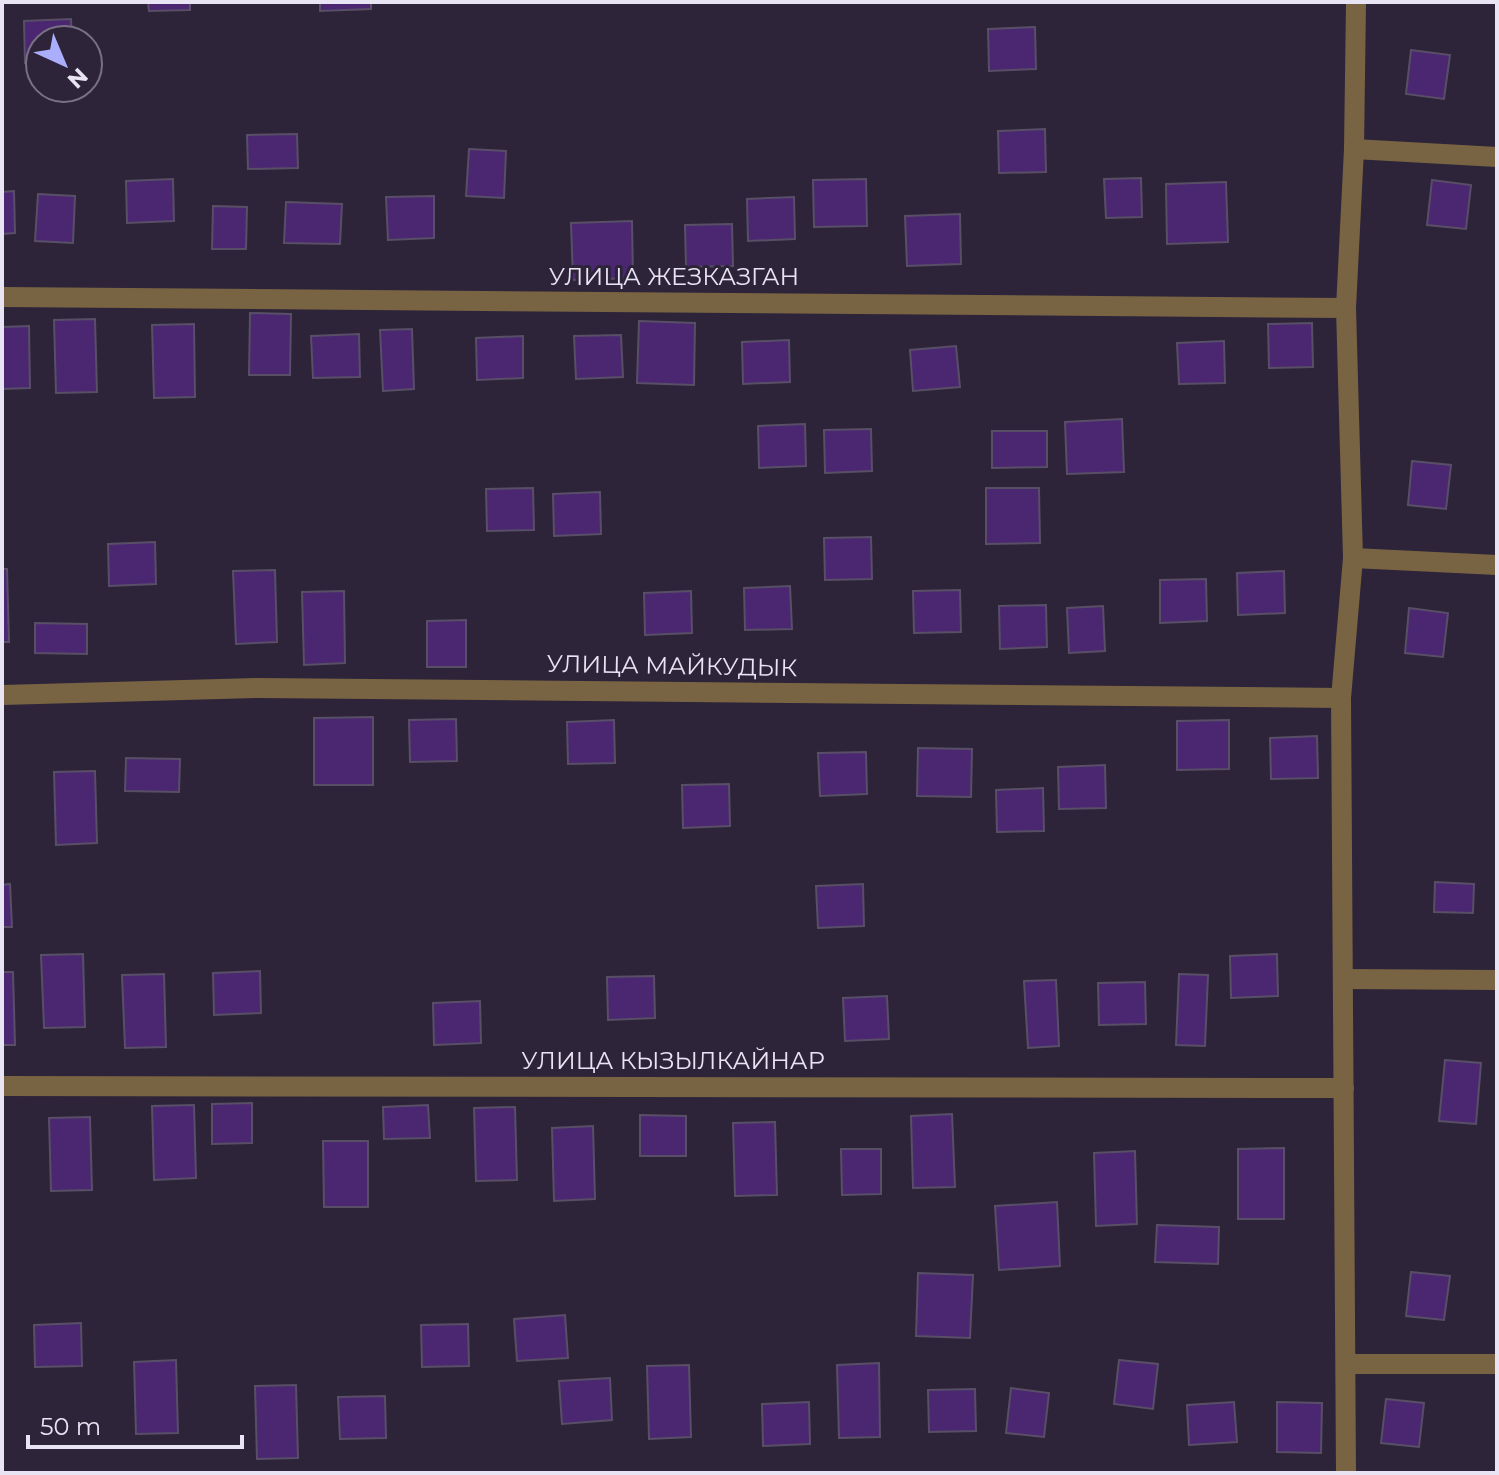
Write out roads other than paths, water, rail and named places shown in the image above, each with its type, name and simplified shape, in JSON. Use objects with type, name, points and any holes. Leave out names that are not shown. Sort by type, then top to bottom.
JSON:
[{"type":"street","points":[[1346,1473],[1341,698],[1353,558],[1346,308],[1354,149],[1356,2]]},
{"type":"street","points":[[1354,149],[1497,157]]},
{"type":"street","name":"УЛИЦА ЖЕЗКАЗГАН","points":[[2,297],[1346,308]]},
{"type":"street","points":[[1353,558],[1497,565]]},
{"type":"street","name":"УЛИЦА МАЙКУДЫК","points":[[2,695],[258,688],[1341,698]]},
{"type":"street","points":[[1343,979],[1497,980]]},
{"type":"street","name":"УЛИЦА КЫЗЫЛКАЙНАР","points":[[2,1086],[1344,1088]]},
{"type":"street","points":[[1347,1364],[1497,1364]]}]
